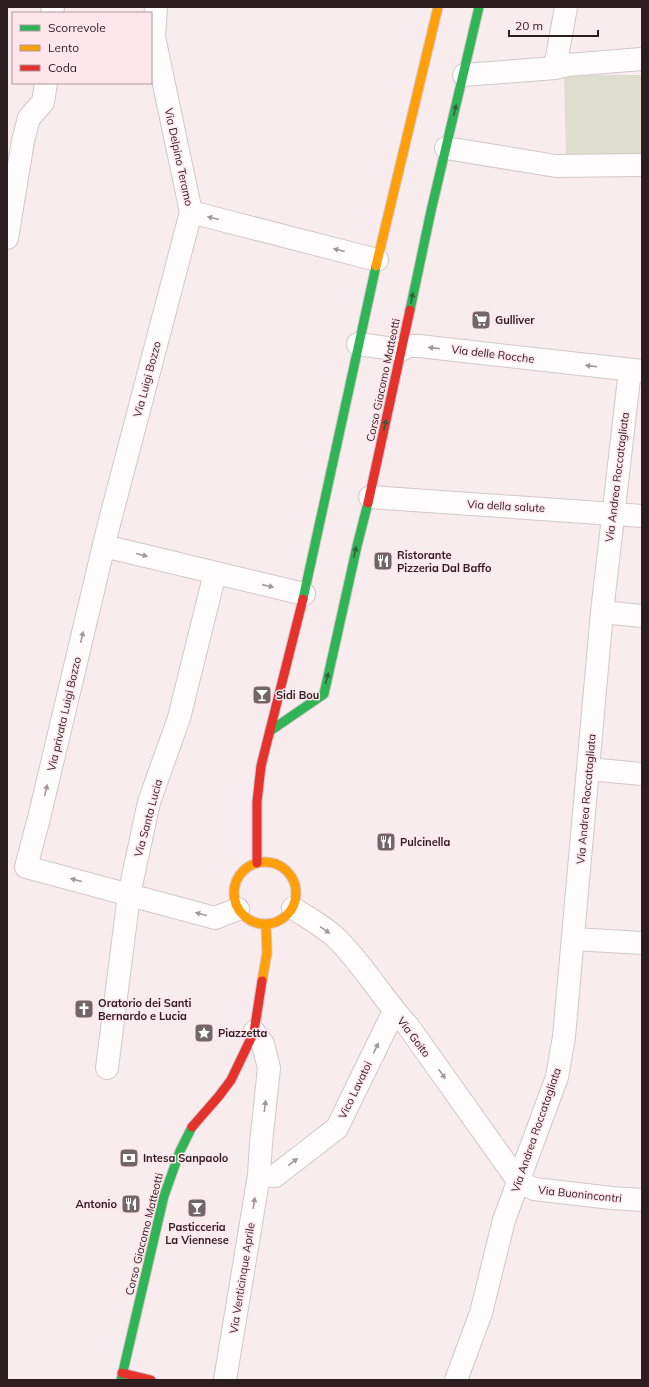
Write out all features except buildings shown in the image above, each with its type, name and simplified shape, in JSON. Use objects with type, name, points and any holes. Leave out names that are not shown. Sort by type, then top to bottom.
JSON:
[{"type":"street","name":"Via Delpino Teramo","points":[[156,7],[154,37],[191,212],[377,260]]},
{"type":"street","points":[[257,863],[257,802],[261,766],[304,594],[377,260],[438,7]]},
{"type":"street","name":"Corso Giacomo Matteotti","points":[[270,731],[324,694],[357,546],[370,497],[431,211],[479,7]]},
{"type":"street","points":[[555,68],[566,7]]},
{"type":"street","points":[[464,75],[642,59]]},
{"type":"street","points":[[7,238],[22,141],[29,118],[43,102],[46,84]]},
{"type":"street","points":[[446,148],[556,166],[642,165]]},
{"type":"street","name":"Via Luigi Bozzo","points":[[104,546],[191,212]]},
{"type":"street","name":"Via delle Rocche","points":[[358,344],[401,350],[408,346],[419,346],[636,371]]},
{"type":"street","name":"Via Andrea Roccatagliata","points":[[456,1380],[481,1314],[504,1220],[557,1077],[564,1037],[574,939],[602,612],[613,513],[636,371]]},
{"type":"street","name":"Via della salute","points":[[370,497],[642,516]]},
{"type":"street","points":[[104,546],[304,594]]},
{"type":"street","name":"Via privata Luigi Bozzo","points":[[104,546],[26,867],[215,918],[238,909]]},
{"type":"street","name":"Via Santa Lucia","points":[[107,1068],[129,895],[150,802],[179,718],[215,573]]},
{"type":"street","points":[[602,612],[642,616]]},
{"type":"street","points":[[588,769],[642,774]]},
{"type":"street","points":[[267,862],[278,864],[293,878],[296,888],[296,898],[293,908],[286,917],[277,922],[266,925],[250,921],[245,918],[238,909],[234,899],[234,887],[239,876],[247,868],[257,863],[267,862]]},
{"type":"street","name":"Via Goito","points":[[293,908],[335,937],[368,976],[394,1011],[408,1026],[519,1182]]},
{"type":"street","name":"Corso Giacomo Matteotti","points":[[122,1377],[164,1196],[180,1151],[191,1128],[231,1080],[254,1032],[267,953],[266,925]]},
{"type":"street","points":[[574,939],[642,943]]},
{"type":"street","name":"Vico Lavatoi","points":[[259,1175],[275,1176],[337,1128],[394,1011]]},
{"type":"street","name":"Via Venticinque Aprile","points":[[225,1380],[259,1175],[269,1068],[263,1044],[254,1032]]},
{"type":"street","name":"Via Buonincontri","points":[[519,1182],[534,1189],[642,1200]]},
{"type":"street","points":[[122,1377],[151,1380]]},
{"type":"shaded area","points":[[564,75],[642,75],[642,156],[566,157]]},
{"type":"traffic: fast","points":[[410,310],[431,211],[479,7]]},
{"type":"traffic: fast","points":[[303,599],[376,266]]},
{"type":"traffic: fast","points":[[270,731],[324,694],[368,503]]},
{"type":"traffic: fast","points":[[121,1380],[164,1196],[180,1151],[192,1127]]},
{"type":"traffic: slow","points":[[376,266],[438,7]]},
{"type":"traffic: slow","points":[[259,862],[271,862],[287,871],[294,881],[296,893],[294,905],[287,915],[271,924],[259,924],[248,919],[239,910],[234,899],[234,887],[239,876],[248,867],[259,862]]},
{"type":"traffic: slow","points":[[262,981],[267,953],[266,925]]},
{"type":"traffic: jam","points":[[368,503],[410,310]]},
{"type":"traffic: jam","points":[[257,863],[257,802],[261,766],[303,599]]},
{"type":"traffic: jam","points":[[192,1127],[231,1080],[254,1032],[262,981]]},
{"type":"traffic: jam","points":[[122,1373],[151,1380]]},
{"type":"place","name":"Gulliver","points":[[481,320]]},
{"type":"place","name":"Ristorante Pizzeria Dal Baffo","points":[[383,561]]},
{"type":"place","name":"Sidi Bou","points":[[262,695]]},
{"type":"place","name":"Pulcinella","points":[[386,842]]},
{"type":"place","name":"Oratorio dei Santi Bernardo e Lucia","points":[[84,1009]]},
{"type":"place","name":"Piazzetta","points":[[204,1033]]},
{"type":"place","name":"Intesa Sanpaolo","points":[[129,1158]]},
{"type":"place","name":"Antonio","points":[[131,1204]]},
{"type":"place","name":"Pasticceria La Viennese","points":[[197,1208]]}]
